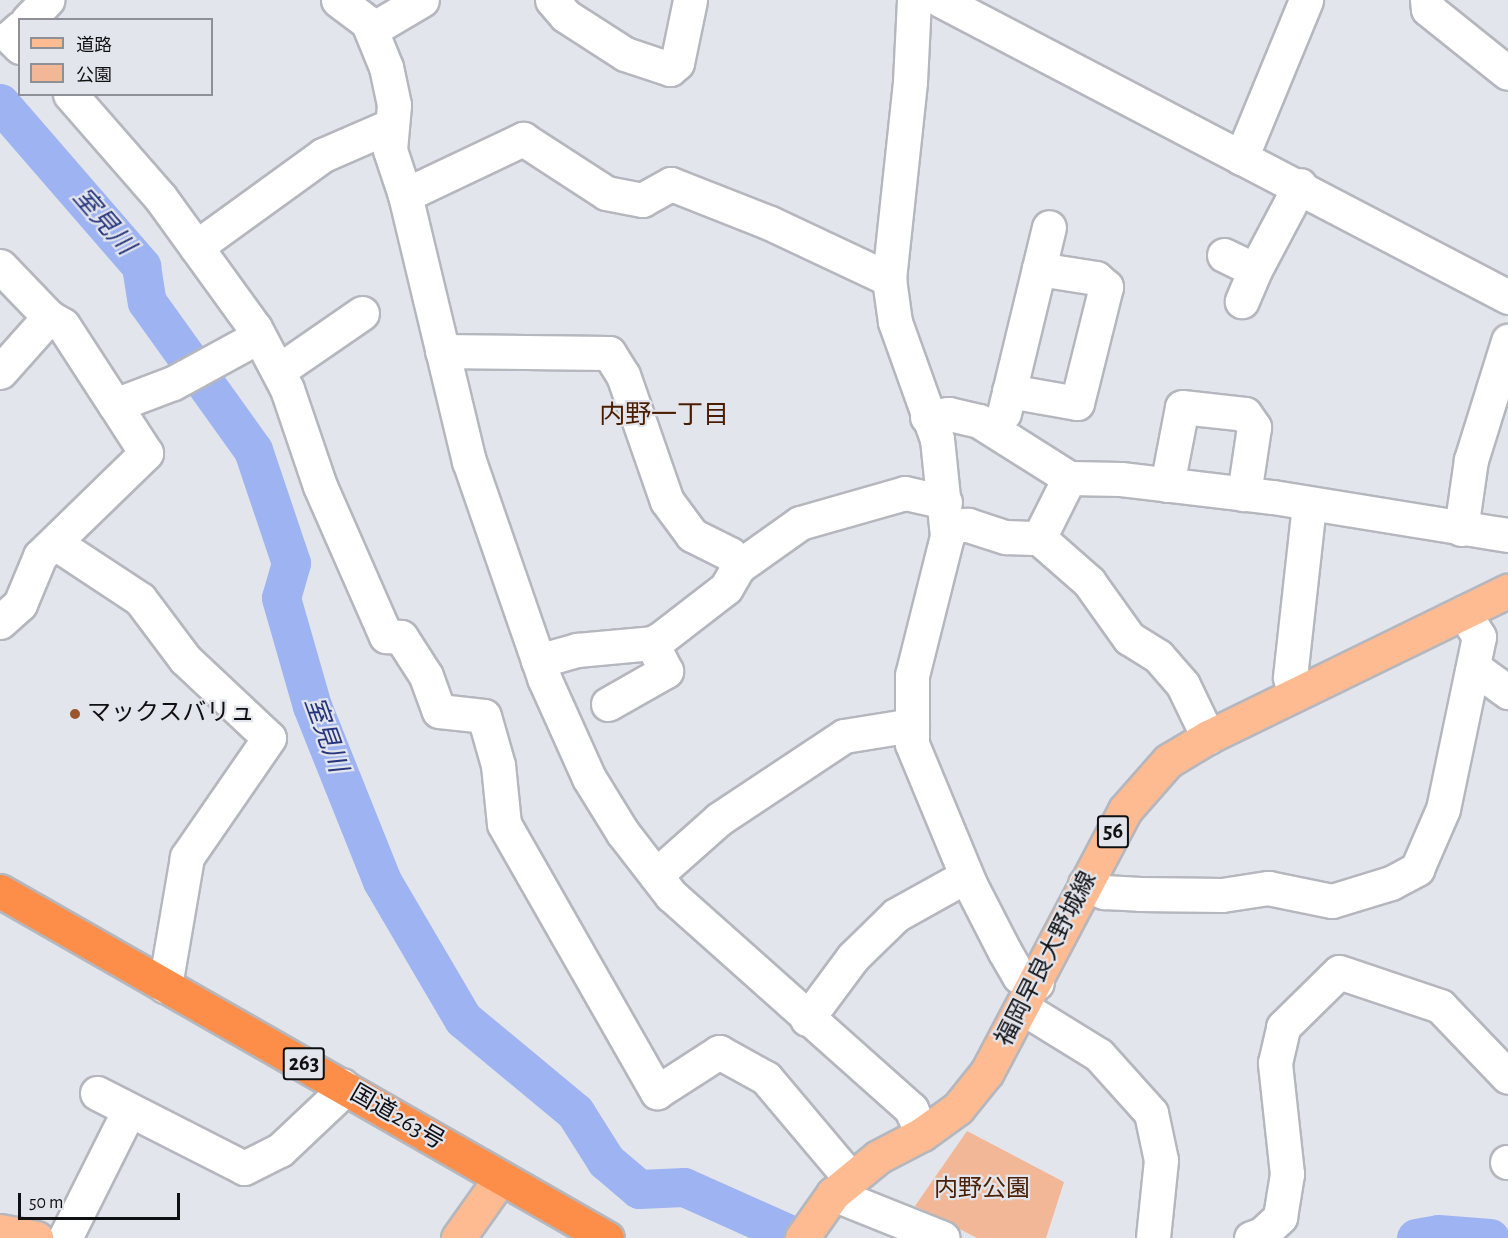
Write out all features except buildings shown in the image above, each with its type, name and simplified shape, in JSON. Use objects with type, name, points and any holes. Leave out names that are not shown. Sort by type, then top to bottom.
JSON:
[{"type":"highway","name":"国道263号","points":[[0,891],[604,1237]]},
{"type":"main road","name":"福岡早良大野城線","points":[[842,1186],[878,1157],[922,1134],[958,1107],[987,1072],[1030,996],[1085,884],[1139,790],[1168,761],[1208,737],[1508,591]]},
{"type":"main road","points":[[458,1238],[500,1179]]},
{"type":"main road","name":"56","points":[[802,1238],[842,1186]]},
{"type":"main road","points":[[0,1231],[36,1238]]},
{"type":"street","points":[[29,18],[47,0]]},
{"type":"street","points":[[338,0],[368,23],[386,67],[394,105],[390,150],[405,195],[469,460],[538,661],[589,778],[623,834],[671,895],[807,1019],[911,1109],[922,1134]]},
{"type":"street","points":[[371,30],[422,0]]},
{"type":"street","points":[[552,0],[566,16],[625,54],[670,69],[677,63],[690,0]]},
{"type":"street","points":[[914,0],[910,82],[889,279],[895,322],[927,417],[937,439],[946,514],[936,593],[912,675],[912,744],[966,876],[1030,996],[1099,1055],[1151,1113],[1161,1160],[1153,1238]]},
{"type":"street","points":[[940,0],[1241,158],[1300,185],[1508,297]]},
{"type":"street","points":[[1241,158],[1306,0]]},
{"type":"street","points":[[1427,0],[1428,9],[1508,73]]},
{"type":"street","points":[[72,96],[160,197],[255,328],[278,371],[320,486],[386,636],[401,637],[426,676],[439,711],[484,716],[498,765],[504,824],[657,1092],[719,1052],[766,1078],[842,1186],[943,1238]]},
{"type":"street","points":[[196,246],[323,155],[392,125]]},
{"type":"street","points":[[405,195],[523,139],[606,193],[642,200],[672,184],[770,223],[889,279]]},
{"type":"street","points":[[1242,301],[1255,270],[1300,185]]},
{"type":"street","points":[[999,435],[1048,227]]},
{"type":"street","points":[[1224,255],[1255,270]]},
{"type":"street","points":[[0,266],[49,316],[63,325],[146,453],[40,556],[20,604],[0,621]]},
{"type":"street","points":[[1009,391],[1077,403],[1106,287],[1096,278],[1038,269]]},
{"type":"street","points":[[278,371],[362,313]]},
{"type":"street","points":[[0,372],[49,316]]},
{"type":"street","points":[[1461,529],[1471,460],[1508,341]]},
{"type":"street","points":[[115,405],[173,382],[250,342]]},
{"type":"street","points":[[442,351],[609,353],[623,375],[667,501],[692,534],[730,554],[738,567]]},
{"type":"street","points":[[1167,485],[1182,407],[1245,414],[1254,427],[1244,494]]},
{"type":"street","points":[[927,417],[950,414],[979,421],[1069,478],[1167,485],[1244,494],[1508,535]]},
{"type":"street","points":[[1040,538],[1069,478]]},
{"type":"street","points":[[538,661],[609,645],[652,643],[726,588],[738,567],[800,523],[905,494],[968,525],[1006,537],[1040,538],[1089,582],[1128,638],[1158,656],[1183,685],[1208,737]]},
{"type":"street","points":[[1294,694],[1290,677],[1309,504]]},
{"type":"street","points":[[55,543],[140,599],[185,659],[269,738],[187,857],[165,986]]},
{"type":"street","points":[[1085,884],[1104,892],[1140,894],[1222,895],[1268,888],[1332,901],[1391,883],[1417,869],[1443,809],[1479,637],[1464,612]]},
{"type":"street","points":[[609,704],[666,671],[652,643]]},
{"type":"street","points":[[1472,671],[1482,674],[1508,692]]},
{"type":"street","points":[[656,875],[719,819],[844,736],[912,725]]},
{"type":"street","points":[[807,1019],[853,957],[896,915],[966,876]]},
{"type":"street","points":[[1260,1237],[1280,1217],[1287,1174],[1275,1062],[1283,1027],[1339,972],[1440,1006],[1508,1077]]},
{"type":"street","points":[[97,1094],[244,1168],[280,1150],[334,1099],[342,1085]]},
{"type":"street","points":[[64,1238],[129,1110]]},
{"type":"green space","name":"内野公園","points":[[967,1131],[1064,1182],[1046,1238],[977,1238],[915,1206]]},
{"type":"waterway","name":"室見川","points":[[0,103],[141,266],[147,302],[253,450],[291,563],[281,598],[312,706],[382,881],[463,1019],[575,1112],[606,1161],[639,1189],[684,1187],[798,1238]]},
{"type":"waterway","name":"室見川","points":[[1416,1238],[1438,1234],[1490,1238]]},
{"type":"place","name":"マックスバリュ","points":[[75,714]]},
{"type":"district","name":"内野一丁目","points":[[664,416]]}]
